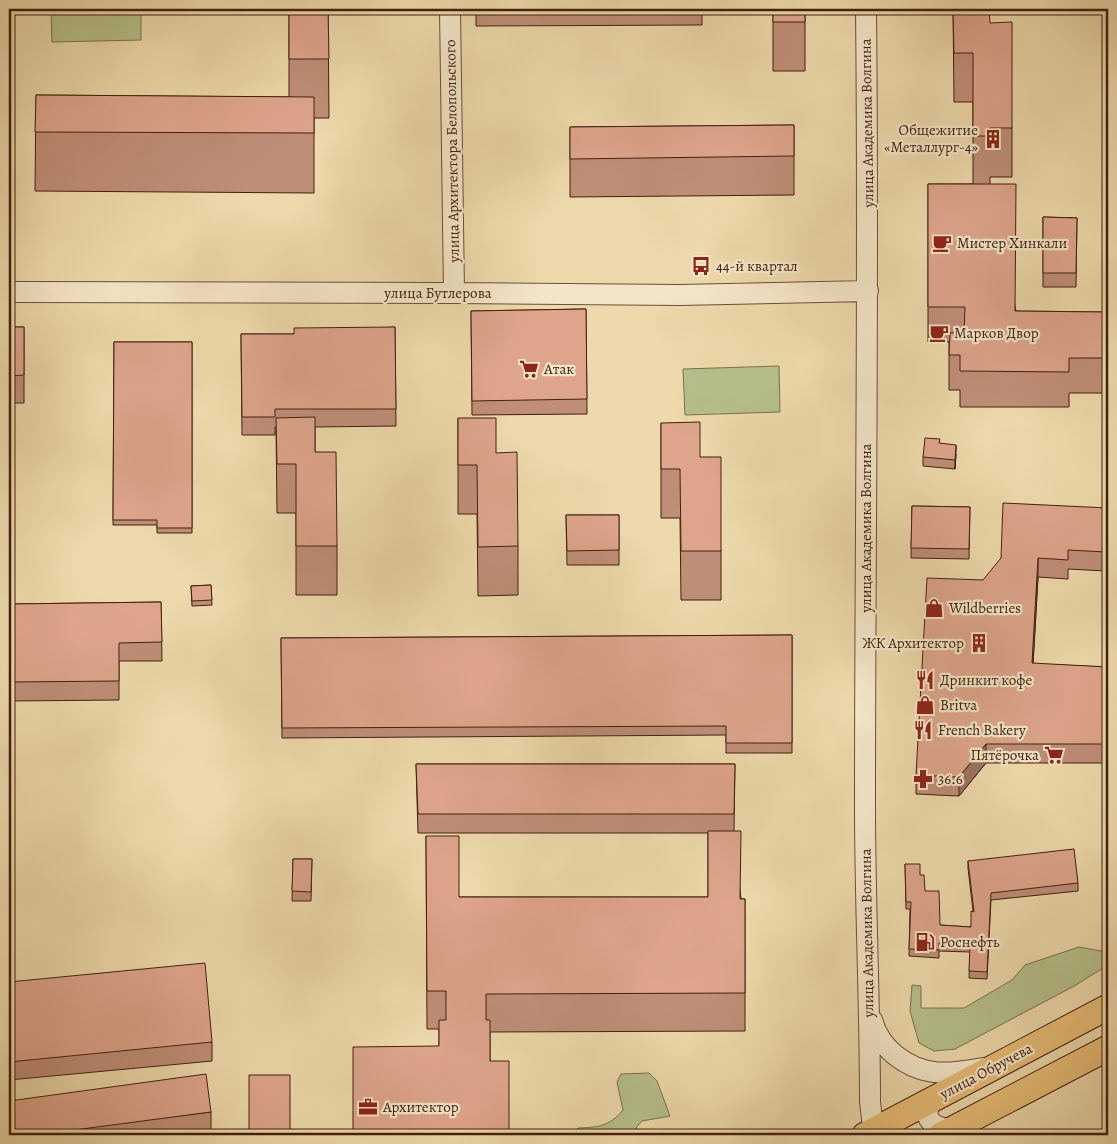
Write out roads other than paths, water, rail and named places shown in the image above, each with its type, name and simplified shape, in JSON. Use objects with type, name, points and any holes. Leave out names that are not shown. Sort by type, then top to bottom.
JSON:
[{"type":"main road","name":"улица Обручева","points":[[873,1133],[935,1098],[1108,1008]]},
{"type":"main road","points":[[947,1132],[1108,1048]]},
{"type":"street","name":"улица Архитектора Белопольского","points":[[450,9],[454,293]]},
{"type":"street","name":"улица Академика Волгина","points":[[866,9],[868,291],[865,808],[870,1102],[873,1133]]},
{"type":"street","name":"улица Бутлерова","points":[[9,292],[679,295],[868,291]]},
{"type":"street","points":[[868,1007],[874,1027],[881,1041],[890,1051],[910,1066],[925,1072],[942,1073],[998,1066]]},
{"type":"street","points":[[935,1098],[931,1102],[928,1112],[931,1122],[947,1132]]},
{"type":"place","name":"Общежитие «Металлург-4»","points":[[993,139]]},
{"type":"place","name":"Мистер Хинкали","points":[[942,243]]},
{"type":"place","name":"44-й квартал","points":[[701,266]]},
{"type":"place","name":"Марков Двор","points":[[939,333]]},
{"type":"place","name":"Атак","points":[[529,369]]},
{"type":"place","name":"Wildberries","points":[[934,608]]},
{"type":"place","name":"ЖК Архитектор","points":[[979,643]]},
{"type":"place","name":"Дринкит кофе","points":[[925,680]]},
{"type":"place","name":"Britva","points":[[925,705]]},
{"type":"place","name":"French Bakery","points":[[923,730]]},
{"type":"place","name":"Пятёрочка","points":[[1054,755]]},
{"type":"place","name":"36.6","points":[[923,779]]},
{"type":"place","name":"Роснефть","points":[[925,942]]},
{"type":"place","name":"Архитектор","points":[[368,1107]]}]
